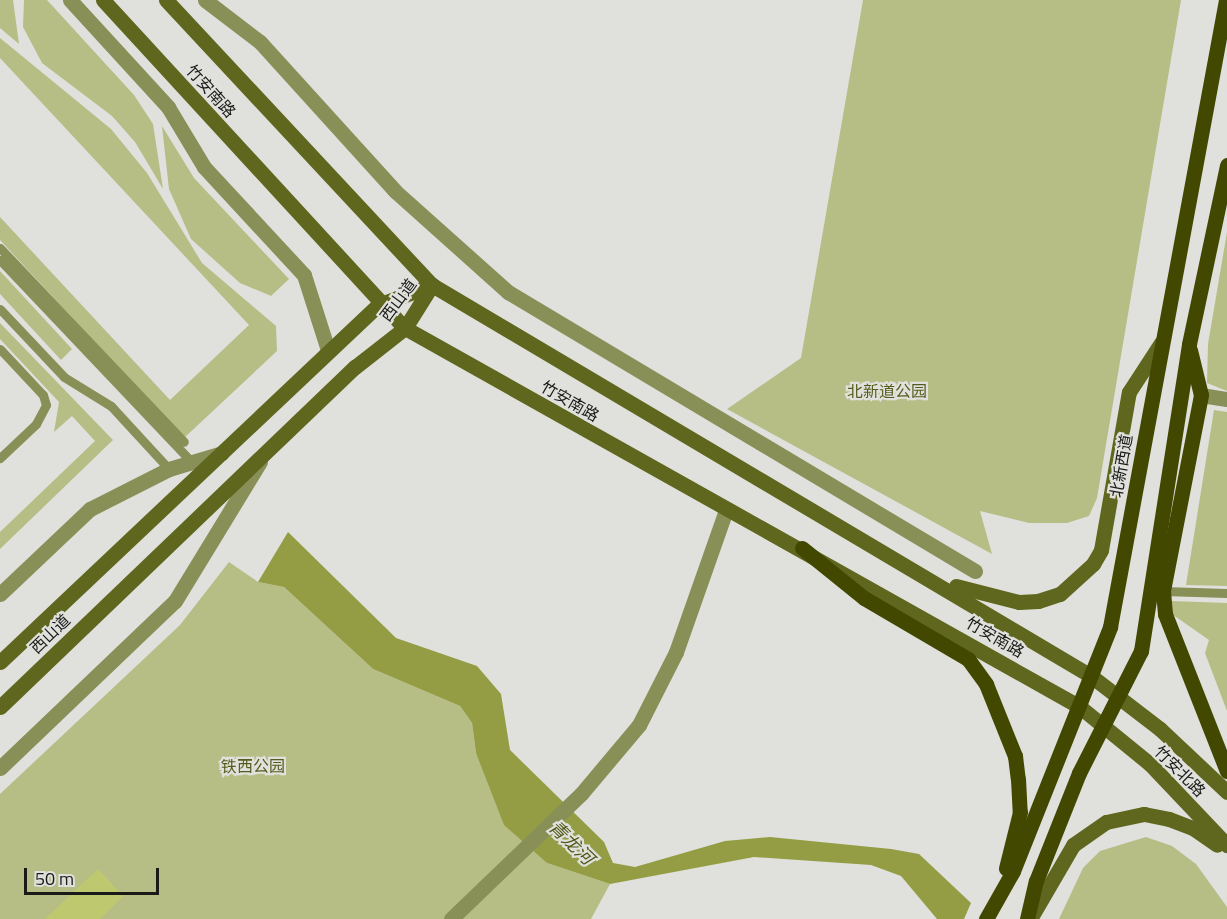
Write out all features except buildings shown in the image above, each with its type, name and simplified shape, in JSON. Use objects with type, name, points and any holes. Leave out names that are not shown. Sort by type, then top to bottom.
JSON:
[{"type":"main road","name":"竹安南路","points":[[103,0],[378,305],[405,328],[1080,707],[1104,726]]},
{"type":"main road","name":"竹安南路","points":[[166,0],[432,285],[923,574],[1091,676],[1120,697]]},
{"type":"main road","name":"北新西道","points":[[986,919],[1000,892],[1080,707],[1110,627],[1226,0]]},
{"type":"main road","points":[[1029,919],[1036,881],[1074,783],[1120,697],[1141,651],[1189,344],[1227,165]]},
{"type":"main road","name":"西山道","points":[[0,662],[378,305],[432,285]]},
{"type":"main road","name":"西山道","points":[[0,707],[265,452],[405,328],[432,285]]},
{"type":"main road","points":[[923,574],[1019,602],[1060,594],[1077,581],[1101,550],[1128,392],[1161,343]]},
{"type":"main road","points":[[1189,344],[1202,395],[1163,591],[1165,614],[1227,771]]},
{"type":"main road","points":[[802,549],[864,598],[968,659],[986,684],[1015,756],[1018,779],[1020,812],[1000,892]]},
{"type":"main road","name":"竹安北路","points":[[1120,697],[1227,792]]},
{"type":"main road","name":"竹安北路","points":[[1104,726],[1150,764],[1227,845]]},
{"type":"main road","points":[[1029,919],[1073,845],[1106,822],[1144,814],[1169,819],[1193,828],[1227,853]]},
{"type":"street","points":[[70,0],[168,107],[204,167],[304,275],[328,350]]},
{"type":"street","points":[[205,0],[260,42],[395,191],[508,292],[975,571]]},
{"type":"street","points":[[1202,395],[1227,399]]},
{"type":"street","points":[[0,768],[175,601],[265,452]]},
{"type":"street","points":[[0,594],[90,509],[169,469],[222,453]]},
{"type":"street","points":[[451,919],[581,794],[639,725],[658,691],[726,510]]},
{"type":"lane","points":[[0,248],[184,442]]},
{"type":"lane","points":[[0,260],[191,461]]},
{"type":"lane","points":[[0,309],[64,377],[111,406],[169,469]]},
{"type":"lane","points":[[0,349],[43,395],[46,405],[36,424],[0,458]]},
{"type":"lane","points":[[1163,591],[1227,593]]},
{"type":"green space","points":[[0,0],[13,0],[19,44],[0,28]]},
{"type":"green space","points":[[24,0],[47,0],[134,95],[153,124],[163,189],[135,142],[112,116],[42,63],[23,27]]},
{"type":"green space","name":"北新道公园","points":[[863,0],[1181,0],[1097,498],[1089,516],[1067,523],[1029,523],[980,511],[992,554],[727,409],[801,358]]},
{"type":"green space","points":[[0,38],[111,129],[147,173],[202,263],[276,326],[277,351],[184,438],[0,240],[0,217],[170,400],[249,325],[0,58]]},
{"type":"green space","points":[[162,126],[194,178],[289,279],[271,296],[240,283],[191,239],[169,189]]},
{"type":"green space","points":[[1227,232],[1227,391],[1207,383],[1208,344]]},
{"type":"green space","points":[[0,271],[72,349],[61,360],[0,294]]},
{"type":"green space","points":[[0,323],[113,440],[0,549],[0,532],[95,441],[72,416],[54,432],[59,402],[0,339]]},
{"type":"green space","points":[[1214,410],[1227,412],[1227,586],[1186,585]]},
{"type":"green space","name":"铁西公园","points":[[229,562],[258,582],[284,587],[373,669],[460,706],[472,723],[476,753],[547,863],[610,884],[591,919],[0,919],[0,794],[180,625]]},
{"type":"green space","points":[[1172,601],[1227,603],[1227,711],[1205,653],[1209,640],[1169,612]]},
{"type":"green space","points":[[1146,837],[1172,846],[1196,864],[1227,907],[1227,919],[1059,919],[1083,868],[1100,851]]},
{"type":"water","name":"青龙河","points":[[288,532],[396,638],[477,666],[501,694],[510,750],[604,842],[613,863],[635,867],[725,841],[770,837],[891,849],[919,854],[971,903],[964,919],[937,919],[901,876],[871,865],[754,857],[610,884],[547,863],[504,825],[476,753],[472,723],[460,706],[373,669],[284,587],[258,582]]}]
